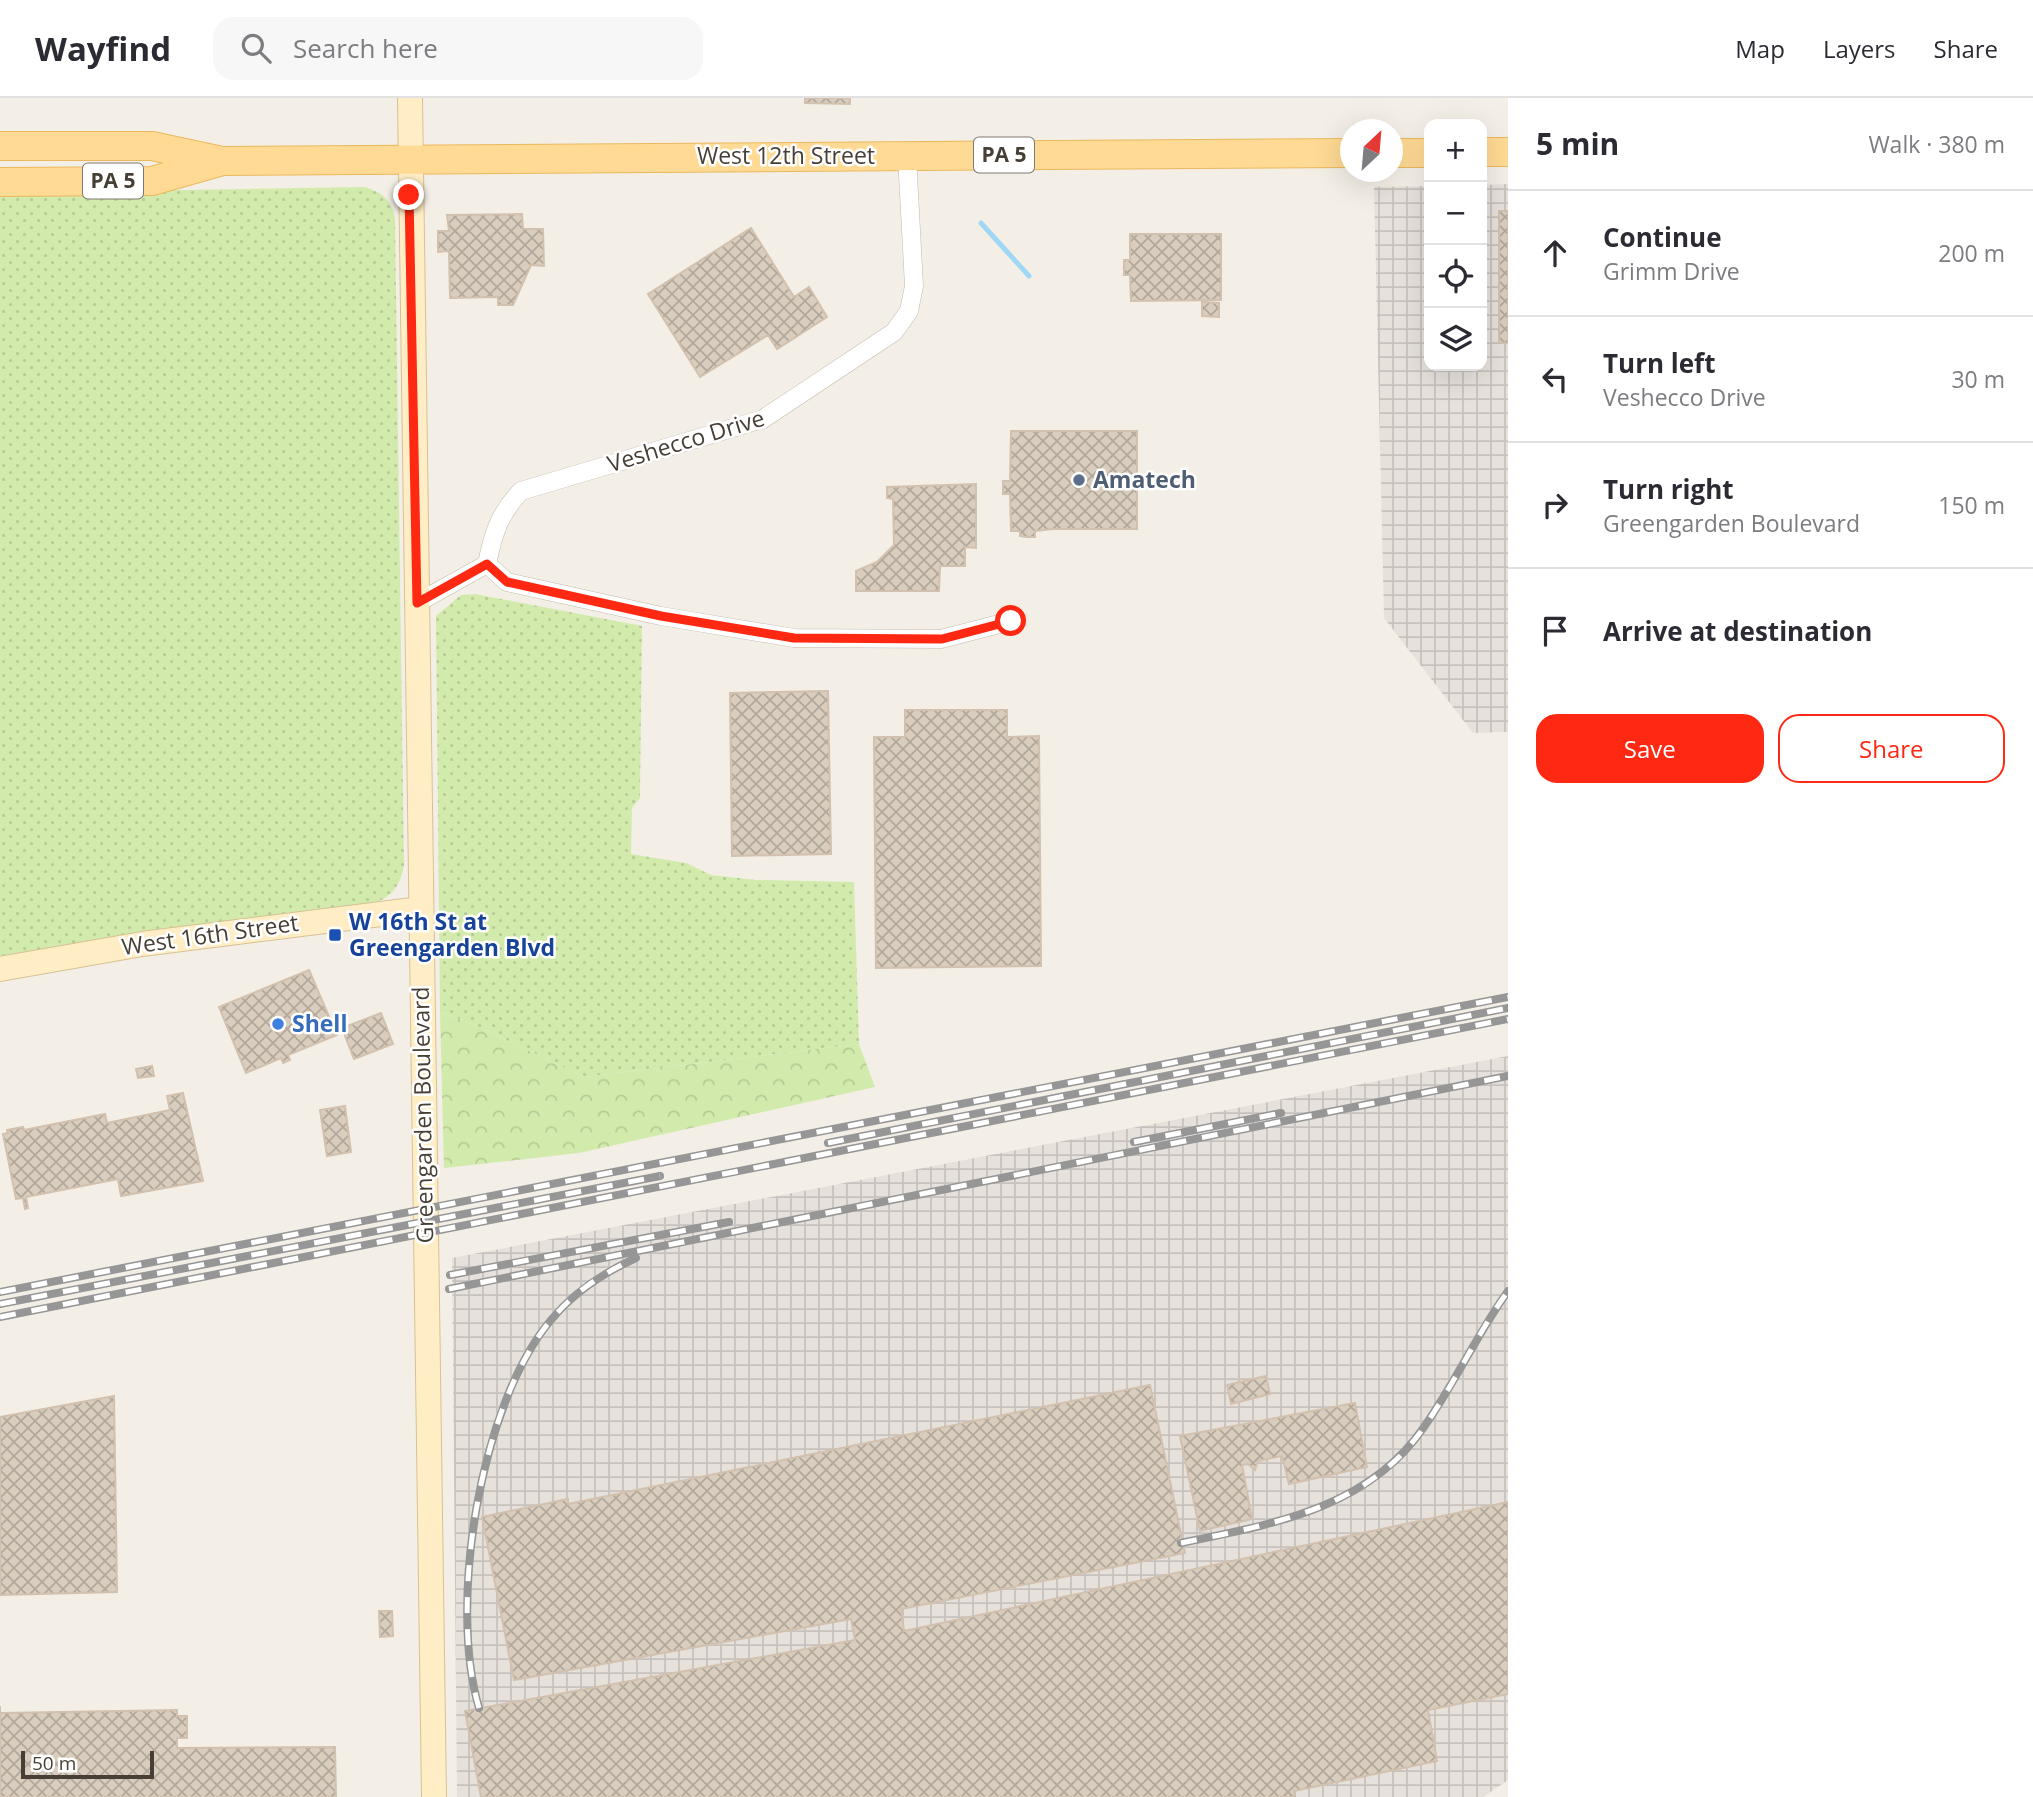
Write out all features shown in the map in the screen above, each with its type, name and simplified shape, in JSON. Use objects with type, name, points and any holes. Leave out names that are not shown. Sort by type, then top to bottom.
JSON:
[{"type":"main road","name":"West 12th Street","points":[[0,146],[152,146],[222,161],[1340,153]]},
{"type":"main road","points":[[1487,152],[1508,152]]},
{"type":"main road","points":[[1403,153],[1424,153]]},
{"type":"main road","name":"West 12th Street","points":[[0,182],[152,181],[222,161]]},
{"type":"street","name":"Greengarden Boulevard","points":[[410,98],[434,1797]]},
{"type":"street","name":"Veshecco Drive","points":[[487,564],[494,529],[505,507],[521,491],[763,419],[894,332],[904,322],[914,299],[907,156]]},
{"type":"street","points":[[417,603],[487,564],[507,582],[661,616],[794,638],[942,639],[1011,621]]},
{"type":"street","name":"West 16th Street","points":[[0,969],[142,944],[421,909]]},
{"type":"shaded area","points":[[1508,184],[1508,732],[1473,733],[1384,618],[1374,187],[1424,186],[1424,371],[1487,371],[1487,185]]},
{"type":"shaded area","points":[[1508,1056],[1508,1780],[1483,1797],[457,1797],[452,1258]]},
{"type":"green space","points":[[364,187],[385,198],[392,207],[395,219],[404,865],[399,883],[388,896],[377,902],[0,959],[0,193]]},
{"type":"green space","points":[[475,594],[642,626],[640,798],[632,808],[631,854],[686,863],[711,875],[756,880],[854,882],[859,1044],[584,1077],[475,1025],[440,1012],[436,616],[461,595]]},
{"type":"green space","points":[[440,1012],[475,1025],[584,1077],[859,1044],[875,1087],[579,1153],[444,1168]]},
{"type":"building","points":[[805,98],[850,98],[850,104],[805,103]]},
{"type":"building","points":[[1499,211],[1508,211],[1508,343],[1499,343]]},
{"type":"building","points":[[522,214],[523,229],[543,229],[544,266],[531,265],[513,305],[498,305],[498,297],[450,298],[449,251],[438,252],[438,231],[449,231],[447,215]]},
{"type":"building","points":[[751,228],[794,297],[809,287],[827,317],[777,349],[768,335],[700,377],[648,294]]},
{"type":"building","points":[[1130,234],[1221,234],[1221,300],[1131,301],[1130,275],[1124,275],[1124,260],[1130,260]]},
{"type":"building","points":[[1202,302],[1219,303],[1219,317],[1202,316]]},
{"type":"building","points":[[1011,431],[1137,431],[1137,529],[1053,529],[1035,531],[1035,537],[1020,536],[1020,531],[1011,531],[1010,494],[1003,494],[1003,481],[1010,481]]},
{"type":"building","points":[[976,484],[976,548],[965,547],[965,566],[940,566],[939,591],[856,591],[856,571],[877,562],[894,545],[893,499],[887,498],[887,487]]},
{"type":"building","points":[[828,691],[831,854],[732,856],[730,693]]},
{"type":"building","points":[[905,710],[1007,710],[1007,737],[1039,736],[1041,966],[876,968],[874,737],[905,737]]},
{"type":"building","points":[[309,970],[337,1035],[288,1055],[290,1060],[283,1063],[281,1058],[246,1073],[219,1007]]},
{"type":"building","points":[[381,1013],[393,1044],[354,1059],[342,1028]]},
{"type":"building","points":[[152,1066],[154,1076],[138,1078],[136,1069]]},
{"type":"building","points":[[183,1093],[203,1181],[121,1196],[118,1179],[26,1197],[28,1208],[25,1209],[23,1198],[16,1199],[3,1134],[8,1133],[7,1130],[23,1127],[24,1130],[105,1114],[107,1123],[170,1110],[167,1096]]},
{"type":"building","points":[[345,1106],[351,1152],[327,1156],[320,1110]]},
{"type":"building","points":[[1266,1376],[1270,1394],[1231,1404],[1227,1385]]},
{"type":"building","points":[[1150,1385],[1185,1553],[901,1609],[904,1631],[1508,1502],[1508,1694],[1428,1710],[1437,1761],[1294,1791],[1295,1797],[481,1797],[465,1711],[855,1640],[851,1619],[514,1680],[482,1517],[568,1499],[568,1504]]},
{"type":"building","points":[[114,1396],[117,1592],[0,1595],[0,1417]]},
{"type":"building","points":[[1355,1403],[1367,1467],[1289,1484],[1282,1456],[1258,1461],[1255,1470],[1248,1464],[1242,1465],[1252,1519],[1200,1531],[1180,1436]]},
{"type":"building","points":[[379,1611],[392,1611],[393,1636],[380,1637]]},
{"type":"building","points":[[177,1710],[177,1716],[187,1716],[187,1738],[177,1738],[177,1748],[335,1747],[336,1797],[0,1797],[0,1713]]},
{"type":"waterway","points":[[981,223],[1029,276]]},
{"type":"railway","points":[[0,1292],[1508,997]]},
{"type":"railway","points":[[828,1143],[1508,1008]]},
{"type":"railway","points":[[0,1317],[1508,1019]]},
{"type":"railway","points":[[449,1289],[1508,1076]]},
{"type":"railway","points":[[1134,1142],[1281,1113]]},
{"type":"railway","points":[[0,1304],[660,1176]]},
{"type":"railway","points":[[450,1275],[729,1222]]},
{"type":"railway","points":[[479,1708],[470,1665],[467,1615],[469,1562],[489,1452],[505,1401],[526,1357],[560,1310],[590,1284],[636,1258]]},
{"type":"railway","points":[[1181,1543],[1283,1520],[1316,1509],[1375,1477],[1401,1455],[1424,1427],[1508,1291]]},
{"type":"place","name":"Amatech","points":[[1079,480]]},
{"type":"place","name":"W 16th St at Greengarden Blvd","points":[[335,935]]},
{"type":"place","name":"Shell","points":[[278,1024]]},
{"type":"route","points":[[409,195],[417,603],[487,564],[507,582],[661,616],[794,638],[942,639],[1011,621]]}]
